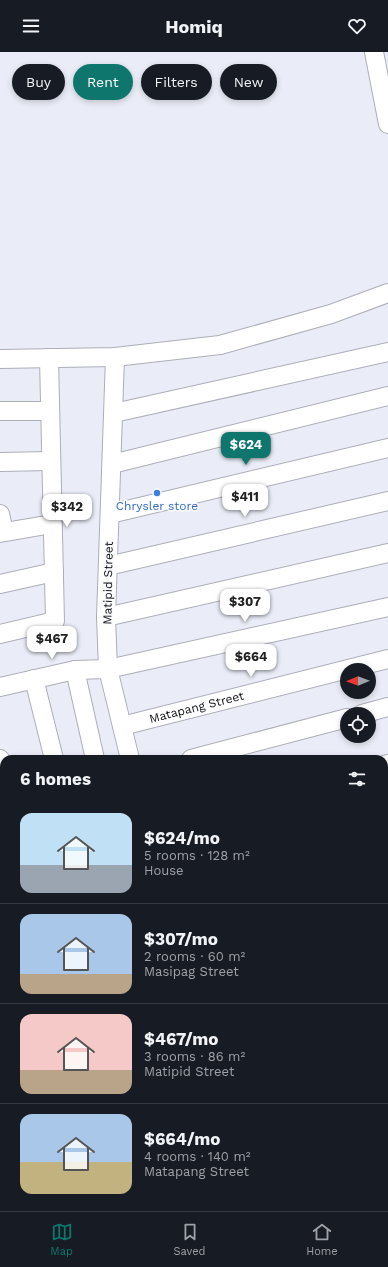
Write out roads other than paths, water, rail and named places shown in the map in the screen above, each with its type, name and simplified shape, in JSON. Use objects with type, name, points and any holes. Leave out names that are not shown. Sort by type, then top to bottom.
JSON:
[{"type":"street","points":[[374,52],[388,124]]},
{"type":"street","points":[[0,359],[116,357],[220,344],[331,314],[388,294]]},
{"type":"street","points":[[114,413],[388,352]]},
{"type":"street","name":"Matipid Street","points":[[116,357],[106,617],[108,670],[129,755]]},
{"type":"street","points":[[0,634],[55,621],[50,462],[49,358]]},
{"type":"street","points":[[112,464],[388,396]]},
{"type":"street","points":[[0,411],[49,411]]},
{"type":"street","points":[[110,514],[388,448]]},
{"type":"street","points":[[0,462],[50,462]]},
{"type":"street","points":[[108,566],[388,501]]},
{"type":"street","points":[[0,514],[2,533],[52,524]]},
{"type":"street","points":[[106,617],[388,553]]},
{"type":"street","points":[[0,584],[54,572]]},
{"type":"street","points":[[0,687],[75,670],[108,670],[388,606]]},
{"type":"street","name":"Matapang Street","points":[[122,726],[388,659]]},
{"type":"street","points":[[75,670],[95,755]]},
{"type":"street","points":[[34,679],[53,755]]},
{"type":"street","points":[[376,710],[388,707]]},
{"type":"street","points":[[206,755],[340,720]]},
{"type":"place","name":"Chrysler store","points":[[157,493]]}]
